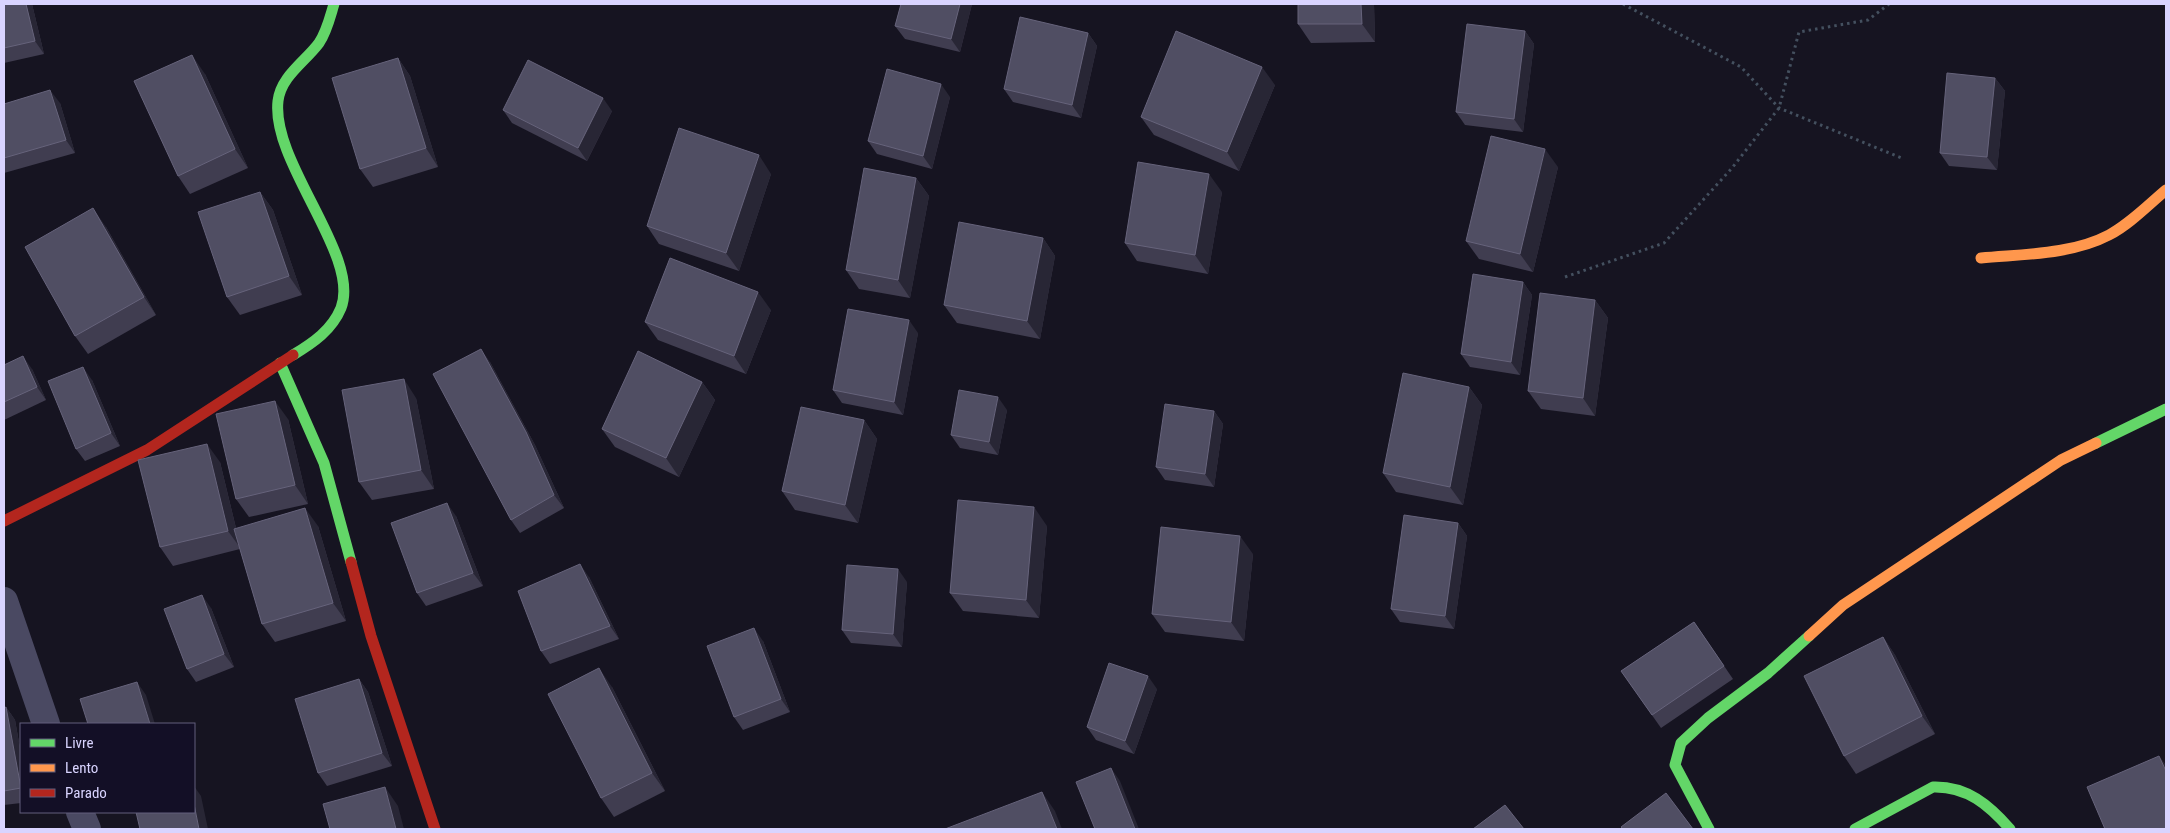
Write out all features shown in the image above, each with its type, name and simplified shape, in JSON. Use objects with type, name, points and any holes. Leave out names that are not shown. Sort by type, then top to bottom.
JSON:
[{"type":"street","points":[[4,521],[147,450],[317,340],[336,317],[344,295],[341,272],[328,234],[285,145],[278,114],[279,91],[282,85],[296,65],[320,41],[334,4]]},
{"type":"street","points":[[1981,258],[2043,251],[2091,242],[2108,235],[2166,190]]},
{"type":"street","points":[[280,363],[324,464],[370,636],[435,829]]},
{"type":"street","points":[[1709,829],[1675,765],[1681,743],[1708,718],[1768,673],[1843,605],[2061,460],[2166,409]]},
{"type":"street","points":[[4,601],[46,723]]},
{"type":"street","points":[[1856,829],[1933,787],[1946,786],[1969,792],[1996,812],[2010,829]]},
{"type":"street","points":[[80,813],[87,829]]},
{"type":"path","points":[[1623,4],[1741,67],[1778,108],[1904,158]]},
{"type":"path","points":[[1565,277],[1664,243],[1732,168],[1778,108],[1799,32],[1868,20],[1889,4]]},
{"type":"building","points":[[4,4],[26,4],[35,41],[4,48]]},
{"type":"building","points":[[901,4],[960,4],[951,39],[895,26]]},
{"type":"building","points":[[1298,4],[1361,4],[1362,24],[1298,24]]},
{"type":"building","points":[[1020,17],[1088,33],[1072,105],[1004,89]]},
{"type":"building","points":[[1467,24],[1525,31],[1514,119],[1456,112]]},
{"type":"building","points":[[1176,31],[1262,67],[1227,152],[1141,117]]},
{"type":"building","points":[[192,55],[235,149],[178,176],[134,81]]},
{"type":"building","points":[[398,58],[426,148],[360,169],[332,78]]},
{"type":"building","points":[[528,60],[603,98],[578,148],[503,110]]},
{"type":"building","points":[[887,69],[941,84],[923,156],[868,141]]},
{"type":"building","points":[[1947,73],[1995,78],[1987,157],[1940,153]]},
{"type":"building","points":[[50,90],[66,140],[4,158],[4,104]]},
{"type":"building","points":[[679,128],[759,155],[726,253],[647,226]]},
{"type":"building","points":[[1491,136],[1545,149],[1520,254],[1466,241]]},
{"type":"building","points":[[1138,162],[1209,174],[1195,255],[1125,243]]},
{"type":"building","points":[[864,168],[916,178],[898,280],[846,270]]},
{"type":"building","points":[[260,192],[289,276],[227,297],[198,212]]},
{"type":"building","points":[[93,208],[144,297],[75,336],[25,247]]},
{"type":"building","points":[[959,222],[1043,238],[1027,321],[944,305]]},
{"type":"building","points":[[670,258],[758,292],[734,356],[645,322]]},
{"type":"building","points":[[1473,274],[1523,282],[1511,362],[1461,354]]},
{"type":"building","points":[[1540,293],[1595,300],[1583,398],[1528,391]]},
{"type":"building","points":[[848,309],[909,320],[894,402],[833,390]]},
{"type":"building","points":[[481,349],[526,432],[554,495],[511,520],[433,374]]},
{"type":"building","points":[[638,351],[702,382],[666,458],[602,429]]},
{"type":"building","points":[[23,356],[37,387],[4,402],[4,365]]},
{"type":"building","points":[[83,367],[111,433],[76,449],[48,381]]},
{"type":"building","points":[[1403,373],[1469,387],[1450,487],[1383,473]]},
{"type":"building","points":[[404,379],[421,470],[359,482],[342,390]]},
{"type":"building","points":[[959,390],[998,397],[989,442],[951,435]]},
{"type":"building","points":[[275,401],[295,485],[236,499],[216,414]]},
{"type":"building","points":[[1165,404],[1214,411],[1205,474],[1156,467]]},
{"type":"building","points":[[801,407],[864,420],[845,505],[782,491]]},
{"type":"building","points":[[207,444],[228,531],[160,547],[138,460]]},
{"type":"building","points":[[958,500],[1034,507],[1026,600],[950,593]]},
{"type":"building","points":[[447,503],[473,573],[417,593],[391,523]]},
{"type":"building","points":[[305,508],[333,603],[262,624],[234,529]]},
{"type":"building","points":[[1404,515],[1458,523],[1445,616],[1391,609]]},
{"type":"building","points":[[1161,527],[1240,536],[1231,622],[1152,614]]},
{"type":"building","points":[[580,564],[610,626],[541,651],[518,591]]},
{"type":"building","points":[[847,565],[898,569],[893,634],[842,630]]},
{"type":"building","points":[[202,595],[224,654],[187,669],[164,609]]},
{"type":"building","points":[[1694,622],[1724,666],[1652,715],[1621,671]]},
{"type":"building","points":[[754,628],[781,699],[734,717],[707,646]]},
{"type":"building","points":[[1883,637],[1922,716],[1844,756],[1804,676]]},
{"type":"building","points":[[1109,663],[1148,676],[1125,741],[1087,727]]},
{"type":"building","points":[[599,668],[652,773],[601,798],[548,694]]},
{"type":"building","points":[[359,679],[382,753],[318,773],[295,699]]},
{"type":"building","points":[[137,682],[150,723],[88,723],[80,699]]},
{"type":"building","points":[[6,707],[20,788],[4,791],[4,708]]},
{"type":"building","points":[[2159,756],[2166,771],[2166,829],[2105,829],[2087,787]]},
{"type":"building","points":[[1111,768],[1135,829],[1095,829],[1076,782]]},
{"type":"building","points":[[385,787],[396,829],[330,829],[323,804]]},
{"type":"building","points":[[1042,792],[1057,829],[945,829]]},
{"type":"building","points":[[1666,793],[1693,829],[1623,829],[1621,827]]},
{"type":"building","points":[[1505,805],[1524,829],[1473,829]]},
{"type":"building","points":[[195,809],[199,829],[140,829],[136,813],[195,813]]},
{"type":"traffic: fast","points":[[293,355],[315,341],[333,323],[341,308],[344,287],[339,262],[288,152],[280,126],[278,101],[284,84],[322,38],[334,4]]},
{"type":"traffic: fast","points":[[280,363],[324,463],[351,562]]},
{"type":"traffic: fast","points":[[2096,443],[2166,409]]},
{"type":"traffic: fast","points":[[1709,829],[1675,765],[1681,743],[1708,718],[1768,673],[1809,636]]},
{"type":"traffic: fast","points":[[1855,829],[1933,787],[1956,790],[1967,794],[1994,812],[2010,829]]},
{"type":"traffic: slow","points":[[1981,258],[2063,250],[2094,242],[2124,225],[2166,190]]},
{"type":"traffic: slow","points":[[1809,636],[1843,605],[2061,460],[2096,443]]},
{"type":"traffic: jam","points":[[4,521],[147,450],[293,355]]},
{"type":"traffic: jam","points":[[351,562],[371,636],[435,829]]}]
